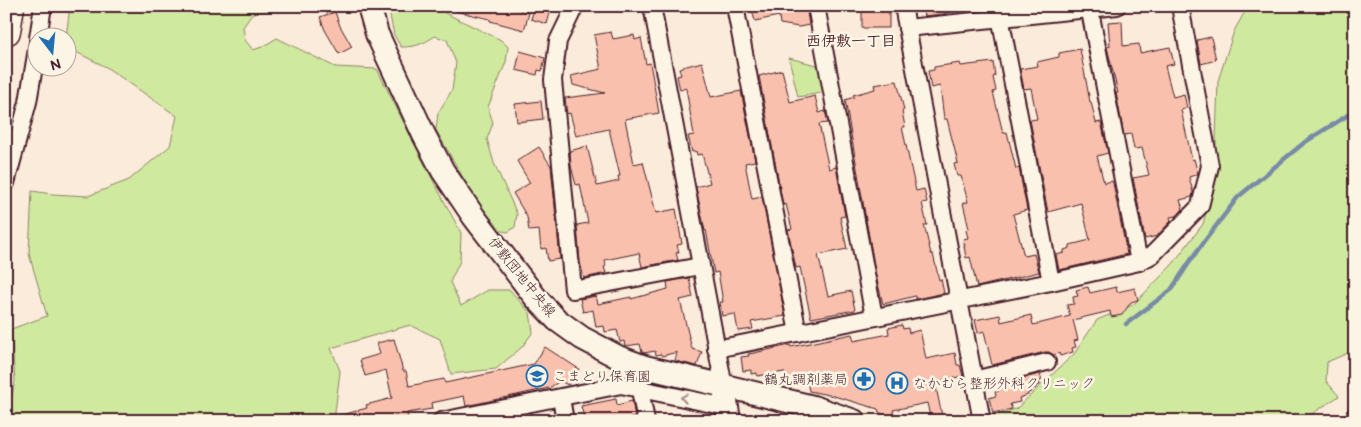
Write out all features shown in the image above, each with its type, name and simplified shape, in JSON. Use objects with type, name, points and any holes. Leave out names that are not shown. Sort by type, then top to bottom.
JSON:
[{"type":"highway","points":[[6,30],[10,6]]},
{"type":"street","points":[[40,28],[43,6]]},
{"type":"street","name":"伊敷団地中央線","points":[[369,6],[377,34],[388,59],[443,171],[474,217],[541,303],[557,320],[582,338],[618,358],[645,367],[727,405],[814,414],[854,421]]},
{"type":"street","points":[[576,6],[558,41],[554,80],[573,290],[700,266]]},
{"type":"street","points":[[441,421],[484,417],[621,385],[727,405],[652,6]]},
{"type":"street","points":[[735,6],[798,333]]},
{"type":"street","points":[[816,6],[874,317]]},
{"type":"street","points":[[903,6],[981,416],[979,421]]},
{"type":"street","points":[[907,28],[1000,12],[1117,6]]},
{"type":"street","points":[[716,349],[1051,282],[1139,262],[1152,255],[1200,206],[1210,166],[1180,6]]},
{"type":"street","points":[[1089,8],[1139,262]]},
{"type":"street","points":[[1000,12],[1051,282]]},
{"type":"street","points":[[6,182],[28,102],[32,78]]},
{"type":"street","points":[[974,380],[1047,362]]},
{"type":"street","points":[[640,390],[646,421]]},
{"type":"street","points":[[561,398],[565,421]]},
{"type":"street","points":[[1351,421],[1355,416]]},
{"type":"green space","points":[[70,6],[299,6],[253,13],[243,27],[245,40],[253,50],[277,38],[335,67],[377,69],[461,233],[460,261],[450,282],[461,306],[488,290],[510,290],[530,313],[533,332],[522,347],[496,369],[451,374],[440,339],[410,325],[331,348],[340,371],[334,421],[6,421],[6,409],[9,409],[15,381],[11,329],[47,316],[29,254],[32,191],[88,196],[129,180],[170,146],[177,116],[106,67],[78,53],[78,28],[67,28]]},
{"type":"green space","points":[[388,6],[437,6],[445,13],[501,40],[508,47],[506,62],[488,107],[493,123],[487,139],[494,163],[517,214],[515,227],[508,232],[497,230],[470,190],[436,130],[438,113],[452,90],[456,63],[447,40],[435,36],[419,44],[401,47],[394,35]]},
{"type":"green space","points":[[1248,6],[1355,6],[1355,356],[1348,353],[1327,362],[1326,381],[1339,396],[1301,421],[990,421],[991,416],[1016,409],[1074,354],[1097,320],[1133,305],[1172,265],[1203,224],[1215,167],[1218,81],[1234,31]]},
{"type":"green space","points":[[789,58],[820,66],[826,92],[798,97]]},
{"type":"building","points":[[455,6],[507,6],[529,13],[524,30],[490,21],[490,19],[455,11]]},
{"type":"building","points":[[535,6],[551,9],[547,24],[531,19]]},
{"type":"building","points":[[751,6],[806,6],[809,25],[799,27],[780,24],[779,16],[755,21]]},
{"type":"building","points":[[921,6],[957,6],[957,10],[924,16]]},
{"type":"building","points":[[889,7],[889,28],[862,28],[862,8]]},
{"type":"building","points":[[335,12],[340,26],[352,47],[339,54],[320,17]]},
{"type":"building","points":[[1122,21],[1123,46],[1139,44],[1140,53],[1170,47],[1174,64],[1165,66],[1173,97],[1184,94],[1187,108],[1181,110],[1192,160],[1194,159],[1198,174],[1189,177],[1193,192],[1192,197],[1180,200],[1183,209],[1177,216],[1170,217],[1171,221],[1157,236],[1145,239],[1133,178],[1149,175],[1142,148],[1134,149],[1131,134],[1124,135],[1116,93],[1118,93],[1107,47],[1110,46],[1108,22]]},
{"type":"building","points":[[611,32],[613,39],[634,35],[635,40],[641,38],[646,64],[650,63],[659,113],[625,119],[634,164],[643,162],[656,213],[676,209],[682,244],[677,245],[679,252],[676,253],[678,260],[642,267],[639,253],[605,260],[606,266],[604,267],[606,273],[584,278],[580,262],[577,225],[588,223],[580,184],[576,185],[571,166],[570,151],[587,146],[597,186],[619,181],[618,176],[620,176],[609,129],[576,136],[570,113],[567,114],[565,98],[605,93],[573,85],[571,76],[601,69],[594,35]]},
{"type":"building","points":[[1211,37],[1216,60],[1201,64],[1197,40]]},
{"type":"building","points":[[1080,49],[1090,102],[1096,123],[1101,122],[1108,153],[1097,156],[1104,183],[1112,181],[1113,183],[1127,254],[1059,270],[1056,255],[1064,253],[1064,250],[1070,248],[1070,245],[1090,240],[1081,203],[1048,212],[1030,120],[1037,119],[1031,88],[1024,89],[1020,69],[1038,66],[1037,62],[1059,57],[1059,53]]},
{"type":"building","points":[[520,51],[545,58],[542,71],[538,70],[537,75],[516,70]]},
{"type":"building","points":[[702,62],[711,97],[741,91],[755,161],[745,163],[752,199],[762,197],[785,316],[751,322],[753,329],[738,331],[735,314],[722,316],[720,302],[723,302],[718,272],[714,273],[696,187],[710,183],[702,154],[697,155],[696,151],[692,152],[688,136],[694,135],[686,88],[680,90],[677,76],[681,75],[679,68]]},
{"type":"building","points":[[993,62],[995,76],[993,77],[996,91],[993,92],[1003,133],[1007,132],[1016,169],[1019,168],[1027,210],[1013,214],[1024,256],[1034,254],[1039,272],[977,287],[970,257],[966,258],[963,239],[968,238],[966,230],[969,229],[963,203],[968,202],[961,176],[957,176],[954,164],[958,163],[947,119],[944,119],[940,86],[931,88],[928,71],[934,70],[934,67],[960,63],[961,66]]},
{"type":"building","points":[[782,70],[790,102],[815,96],[819,113],[825,111],[828,123],[819,124],[829,169],[836,167],[845,216],[840,217],[847,249],[818,255],[828,296],[851,291],[855,310],[811,318],[800,267],[796,268],[788,230],[792,229],[786,204],[783,205],[759,76]]},
{"type":"building","points":[[897,81],[904,110],[902,111],[905,127],[902,127],[916,191],[924,189],[927,202],[922,203],[927,225],[924,225],[944,293],[916,299],[915,296],[883,304],[876,276],[845,100],[854,97],[853,95],[875,89],[874,85]]},
{"type":"building","points":[[541,101],[543,119],[517,122],[515,104]]},
{"type":"building","points":[[539,147],[551,166],[560,259],[548,261],[546,248],[541,249],[539,230],[529,231],[527,217],[513,193],[530,183],[517,161]]},
{"type":"building","points":[[689,278],[693,297],[680,300],[692,349],[702,352],[697,366],[675,361],[677,352],[662,356],[661,354],[656,355],[655,351],[642,352],[640,344],[625,346],[624,341],[620,342],[617,330],[605,332],[604,326],[596,327],[593,310],[583,312],[580,299],[596,296],[598,304],[631,297],[631,299],[668,289],[667,282]]},
{"type":"building","points":[[1088,287],[1090,293],[1116,287],[1117,292],[1135,288],[1138,300],[1131,302],[1122,315],[1111,317],[1110,311],[1073,320],[1078,340],[1074,341],[1076,347],[1072,348],[1073,352],[1060,356],[1059,353],[1054,355],[1045,352],[992,365],[984,331],[978,333],[975,320],[1000,315],[1001,322],[1031,315],[1033,325],[1070,316],[1067,305],[1074,304],[1073,297],[1078,296],[1076,290]]},
{"type":"building","points":[[902,325],[903,329],[908,328],[909,333],[920,330],[926,359],[955,353],[957,365],[960,365],[963,376],[935,382],[943,421],[931,421],[927,403],[893,410],[895,421],[893,421],[879,412],[878,409],[809,391],[807,381],[787,385],[784,372],[757,376],[757,373],[751,374],[751,370],[743,371],[741,357],[749,356],[748,354],[852,334],[854,341],[889,334],[888,328]]},
{"type":"building","points":[[394,339],[403,371],[406,371],[409,386],[444,379],[445,383],[534,364],[545,347],[579,369],[568,385],[560,381],[549,388],[466,406],[464,396],[431,403],[432,409],[407,413],[408,417],[392,421],[335,421],[335,417],[367,408],[366,405],[392,398],[386,370],[365,376],[360,360],[380,354],[377,343]]},
{"type":"building","points":[[1040,374],[1042,380],[1039,381],[1040,385],[1030,390],[1031,392],[1028,395],[1019,398],[1020,402],[1010,404],[1012,409],[993,413],[989,398],[996,396],[995,392],[999,391],[998,384]]},
{"type":"building","points":[[616,399],[617,405],[632,401],[635,417],[621,421],[585,421],[581,406]]},
{"type":"building","points":[[531,413],[532,421],[512,421],[511,417]]},
{"type":"waterway","points":[[1126,324],[1171,290],[1197,251],[1238,197],[1305,142],[1355,112]]},
{"type":"place","name":"こまどり保育園","points":[[537,376]]},
{"type":"place","name":"鶴丸調剤薬局","points":[[864,379]]},
{"type":"place","name":"なかむら整形外科クリニック","points":[[897,383]]},
{"type":"district","name":"西伊敷一丁目","points":[[851,41]]}]
